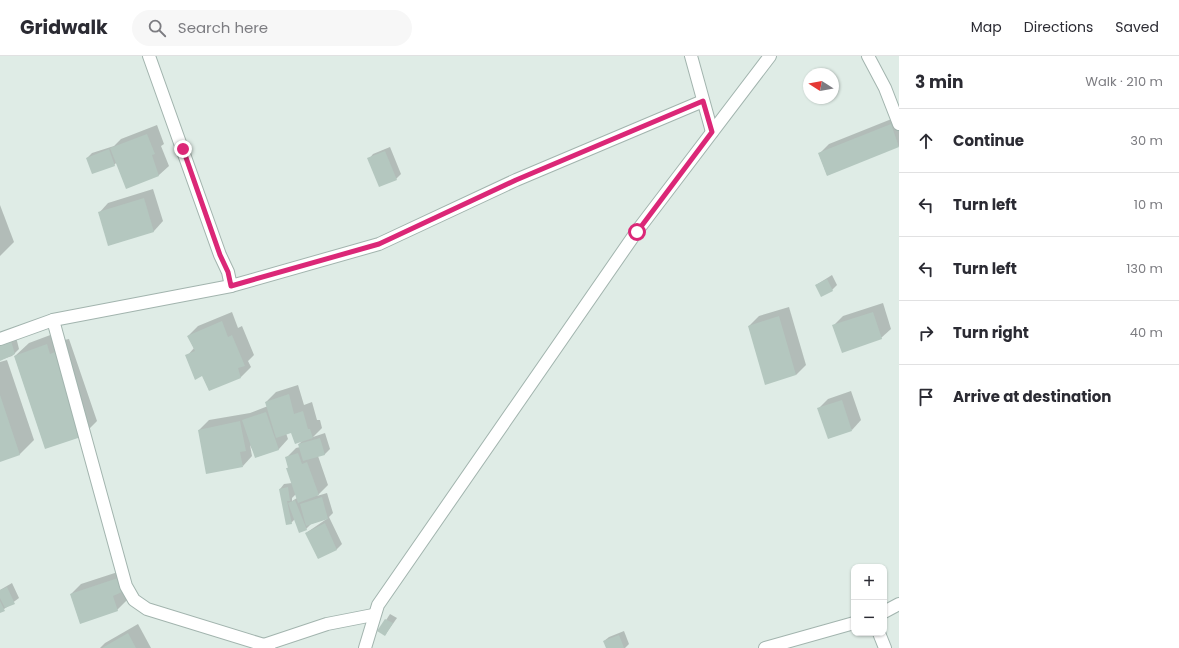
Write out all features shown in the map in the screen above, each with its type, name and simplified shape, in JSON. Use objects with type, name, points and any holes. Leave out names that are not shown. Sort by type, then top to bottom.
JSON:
[{"type":"street","points":[[149,56],[220,255],[228,272],[231,286]]},
{"type":"street","points":[[691,56],[712,132]]},
{"type":"street","points":[[365,648],[372,629],[374,616],[382,598],[632,238],[770,56]]},
{"type":"street","points":[[868,56],[885,88],[899,124]]},
{"type":"street","points":[[0,339],[53,320],[231,286],[379,244],[516,180],[703,101]]},
{"type":"street","points":[[53,320],[126,586],[134,600],[147,609],[266,646],[327,624],[374,616]]},
{"type":"street","points":[[887,610],[899,604]]},
{"type":"street","points":[[765,648],[851,624]]},
{"type":"street","points":[[880,636],[885,648]]},
{"type":"building","points":[[891,124],[899,147],[827,176],[818,153]]},
{"type":"building","points":[[147,134],[155,154],[152,155],[159,176],[126,189],[110,148]]},
{"type":"building","points":[[109,149],[115,166],[92,174],[86,158]]},
{"type":"building","points":[[385,151],[397,180],[379,187],[367,158]]},
{"type":"building","points":[[144,198],[154,232],[108,246],[98,212]]},
{"type":"building","points":[[827,279],[833,291],[821,297],[815,285]]},
{"type":"building","points":[[873,312],[882,339],[842,353],[832,325]]},
{"type":"building","points":[[779,316],[796,375],[765,385],[748,326]]},
{"type":"building","points":[[222,321],[228,337],[232,335],[245,366],[238,368],[241,378],[209,391],[202,376],[195,380],[185,355],[195,351],[187,336]]},
{"type":"building","points":[[11,341],[15,354],[0,361],[0,344]]},
{"type":"building","points":[[47,344],[50,354],[55,352],[84,436],[45,449],[14,356]]},
{"type":"building","points":[[289,394],[294,414],[303,411],[308,429],[310,429],[313,438],[295,444],[291,433],[276,438],[265,402]]},
{"type":"building","points":[[0,395],[20,455],[0,462]]},
{"type":"building","points":[[842,400],[852,431],[828,439],[817,408]]},
{"type":"building","points":[[266,412],[279,450],[255,458],[242,420]]},
{"type":"building","points":[[240,421],[246,451],[240,452],[243,467],[206,474],[198,430]]},
{"type":"building","points":[[320,438],[325,455],[303,461],[298,444]]},
{"type":"building","points":[[298,453],[302,464],[307,462],[319,495],[298,503],[286,468],[288,468],[285,457]]},
{"type":"building","points":[[288,487],[290,501],[287,501],[292,524],[286,525],[279,489]]},
{"type":"building","points":[[322,497],[328,519],[306,526],[300,504]]},
{"type":"building","points":[[295,500],[307,530],[299,533],[288,503]]},
{"type":"building","points":[[325,523],[337,550],[318,559],[305,533]]},
{"type":"building","points":[[118,578],[122,592],[113,596],[118,611],[80,624],[70,594]]},
{"type":"building","points":[[7,587],[15,604],[5,608],[0,598],[0,590]]},
{"type":"building","points":[[0,601],[5,611],[0,613]]},
{"type":"building","points":[[385,619],[393,623],[385,636],[377,631]]},
{"type":"building","points":[[128,633],[136,648],[102,648]]},
{"type":"building","points":[[619,635],[624,648],[606,648],[603,641]]},
{"type":"route","points":[[183,149],[220,255],[228,272],[231,286],[379,244],[516,180],[703,101],[712,132],[637,232]]}]
